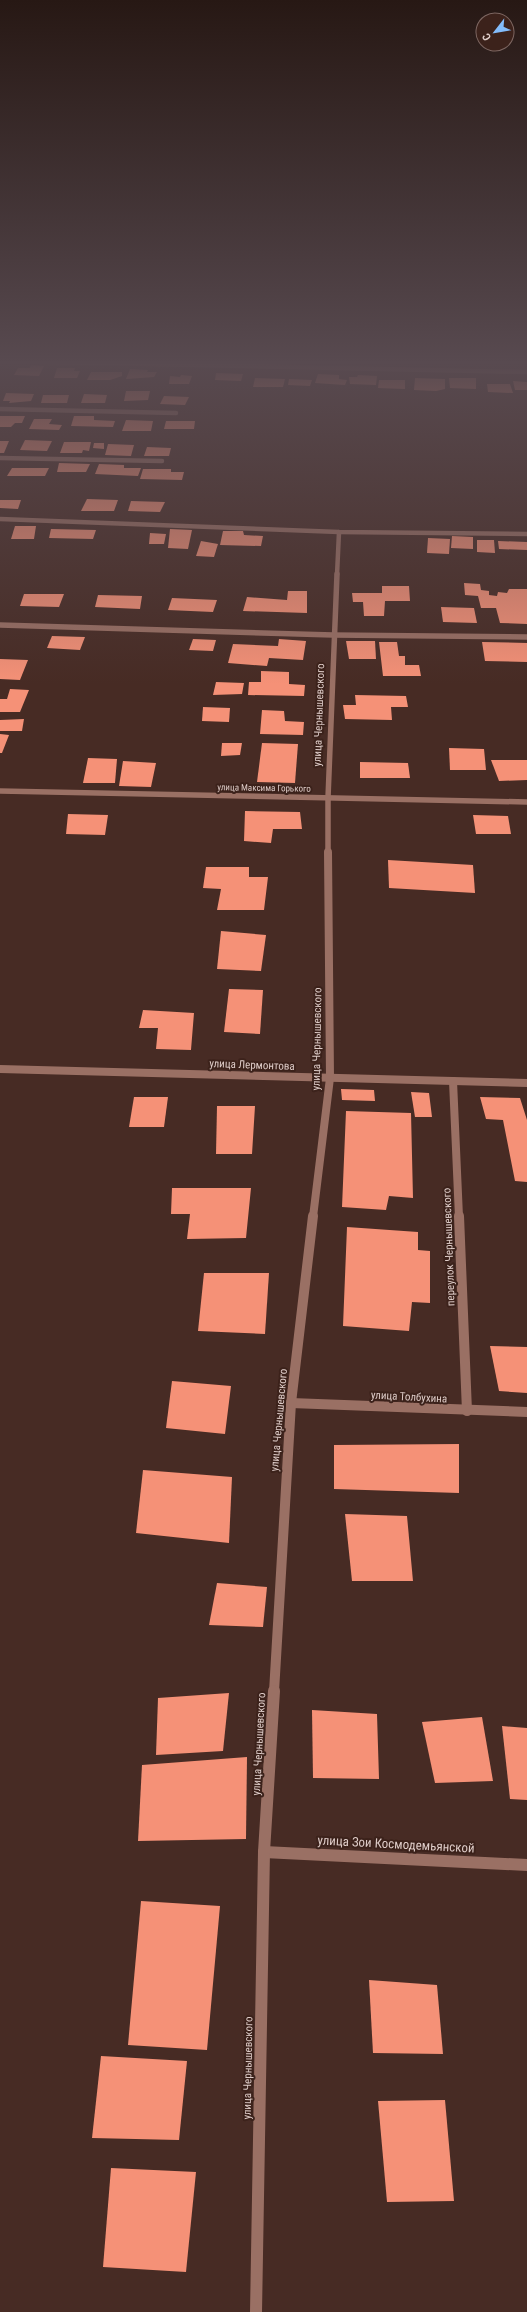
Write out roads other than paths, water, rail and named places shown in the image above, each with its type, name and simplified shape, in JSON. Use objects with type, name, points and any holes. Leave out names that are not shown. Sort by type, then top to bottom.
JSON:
[{"type":"street","points":[[0,519],[339,532],[527,534]]},
{"type":"street","name":"улица Чернышевского","points":[[256,2312],[264,1852],[291,1403],[330,1078],[328,798],[333,635],[339,532]]},
{"type":"street","points":[[0,625],[333,635],[527,637]]},
{"type":"street","name":"улица Максима Горького","points":[[0,791],[527,802]]},
{"type":"street","name":"улица Лермонтова","points":[[0,1069],[527,1083]]},
{"type":"street","name":"переулок Чернышевского","points":[[453,1081],[467,1411]]},
{"type":"street","name":"улица Толбухина","points":[[291,1403],[467,1411],[527,1412]]},
{"type":"street","name":"улица Зои Космодемьянской","points":[[264,1852],[527,1865]]}]
